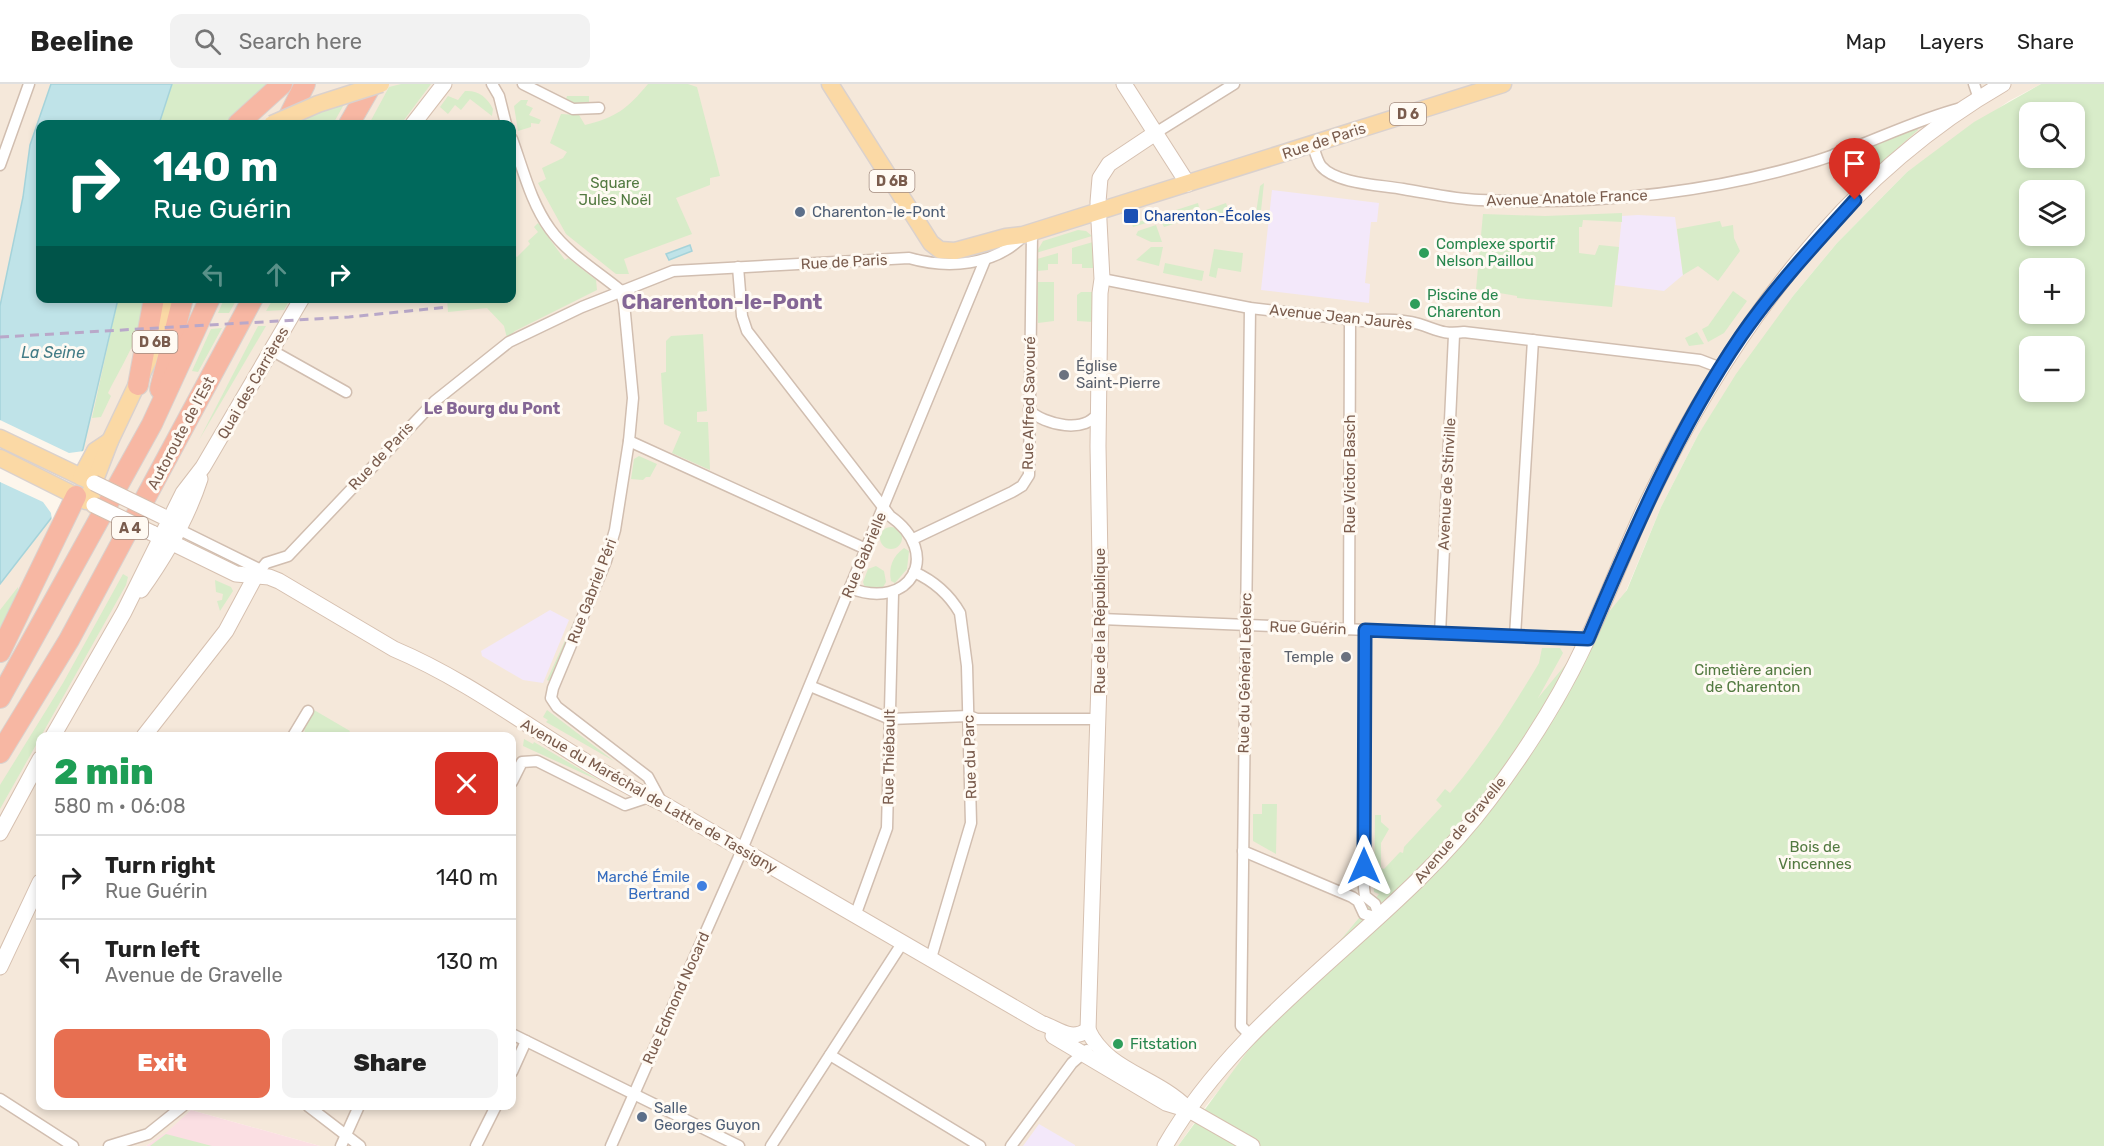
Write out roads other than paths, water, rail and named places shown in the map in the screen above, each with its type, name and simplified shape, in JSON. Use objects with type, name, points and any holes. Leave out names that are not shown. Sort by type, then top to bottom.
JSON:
[{"type":"highway","points":[[242,120],[282,84]]},
{"type":"highway","points":[[287,120],[305,84]]},
{"type":"highway","points":[[351,120],[372,84]]},
{"type":"highway","points":[[138,384],[153,303]]},
{"type":"highway","points":[[152,424],[182,303]]},
{"type":"highway","name":"Autoroute de l’Est","points":[[0,698],[152,424],[208,303]]},
{"type":"highway","name":"Autoroute de l’Est","points":[[0,753],[69,640],[250,303]]},
{"type":"highway","points":[[0,652],[50,548],[87,491]]},
{"type":"main road","points":[[281,120],[318,104],[381,84]]},
{"type":"main road","points":[[417,120],[444,84]]},
{"type":"main road","points":[[1124,84],[1157,132],[1188,184]]},
{"type":"main road","name":"Rue de Paris","points":[[1028,234],[1503,84]]},
{"type":"main road","name":"Avenue de Gravelle","points":[[1165,1146],[1189,1110],[1250,1035],[1294,992],[1380,918],[1426,873],[1489,801],[1534,736],[1588,639],[1647,504],[1686,428],[1743,334],[1802,256],[1933,122],[1973,96],[2003,84]]},
{"type":"main road","name":"D 6B","points":[[832,85],[936,247],[945,251],[955,251],[1006,237],[1028,234]]},
{"type":"main road","name":"Rue de la République","points":[[1088,1030],[1101,619],[1099,411],[1102,279],[1098,213],[1100,178],[1104,171],[1157,132]]},
{"type":"main road","name":"D 6B","points":[[87,491],[138,384],[157,338],[167,303]]},
{"type":"main road","name":"Quai des Carrières","points":[[55,732],[124,612],[161,562],[165,530],[183,493],[203,467],[299,303]]},
{"type":"main road","points":[[0,438],[87,491],[165,530]]},
{"type":"main road","points":[[0,458],[87,491],[165,530]]},
{"type":"main road","name":"Avenue du Maréchal de Lattre de Tassigny","points":[[165,530],[236,574],[257,573],[279,581],[394,649],[502,708],[548,739],[1041,1023],[1070,1036],[1079,1036],[1088,1030],[1095,1044],[1105,1055],[1172,1093],[1189,1110]]},
{"type":"main road","points":[[147,732],[226,631],[257,573]]},
{"type":"main road","points":[[0,833],[36,766]]},
{"type":"main road","points":[[0,967],[36,890]]},
{"type":"main road","name":"Avenue du Maréchal de Lattre de Tassigny","points":[[1041,1023],[1053,1036],[1166,1103],[1189,1110]]},
{"type":"main road","points":[[1189,1110],[1252,1146]]},
{"type":"street","points":[[0,165],[29,84]]},
{"type":"street","points":[[492,84],[499,96],[505,120]]},
{"type":"street","points":[[523,84],[573,110],[599,108]]},
{"type":"street","points":[[1157,132],[1234,84]]},
{"type":"street","name":"Avenue Anatole France","points":[[1313,145],[1319,164],[1353,181],[1477,200],[1649,197],[1776,172],[1933,122]]},
{"type":"street","points":[[516,150],[534,200],[551,230],[620,290]]},
{"type":"street","points":[[1835,154],[1865,190]]},
{"type":"street","name":"Rue de Paris","points":[[257,573],[271,561],[288,556],[435,401],[509,342],[620,290],[673,271],[909,258],[932,265],[986,260],[1013,247],[1028,234]]},
{"type":"street","name":"Rue Alfred Savouré","points":[[913,539],[1022,486],[1029,475],[1028,234]]},
{"type":"street","name":"Rue Gabrielle","points":[[742,849],[986,260]]},
{"type":"street","points":[[738,267],[742,316],[747,331],[884,508],[913,539],[917,558],[914,572],[905,585],[893,593],[870,595],[850,588]]},
{"type":"street","name":"Avenue Jean Jaurès","points":[[1102,279],[1250,308],[1350,319],[1376,319],[1420,325],[1440,333],[1454,335],[1464,332],[1700,360],[1721,368]]},
{"type":"street","name":"Rue Gabriel Péri","points":[[620,290],[624,303],[633,398],[629,441],[615,530],[608,556],[553,688],[551,698],[557,707],[648,777],[655,800]]},
{"type":"street","name":"Rue du Général Leclerc","points":[[1250,308],[1241,1026],[1250,1035]]},
{"type":"street","name":"Rue Victor Basch","points":[[1349,629],[1350,319]]},
{"type":"street","name":"Avenue de Stinville","points":[[1440,634],[1454,335]]},
{"type":"street","points":[[1515,636],[1533,340]]},
{"type":"street","points":[[272,350],[346,392]]},
{"type":"street","points":[[1029,411],[1041,421],[1053,424],[1089,421],[1099,411]]},
{"type":"street","points":[[629,441],[866,549]]},
{"type":"street","name":"Rue du Parc","points":[[914,572],[938,585],[954,601],[960,613],[967,666],[971,823],[931,958]]},
{"type":"street","name":"Rue Thiébault","points":[[855,916],[887,828],[893,593]]},
{"type":"street","name":"Rue Guérin","points":[[1101,619],[1588,639]]},
{"type":"street","points":[[1360,896],[1365,630]]},
{"type":"street","points":[[810,686],[890,719],[969,716],[977,719],[1099,719]]},
{"type":"street","points":[[298,732],[308,711]]},
{"type":"street","points":[[516,774],[522,762],[537,761],[625,805],[655,800]]},
{"type":"street","name":"Rue Edmond Nocard","points":[[611,1146],[742,849]]},
{"type":"street","points":[[1243,851],[1360,896],[1375,904],[1380,918]]},
{"type":"street","points":[[771,1146],[903,942]]},
{"type":"street","points":[[516,1036],[739,1146]]},
{"type":"street","points":[[516,1063],[526,1041]]},
{"type":"street","name":"Avenue du Maréchal de Lattre de Tassigny","points":[[1079,1051],[1090,1050],[1105,1055]]},
{"type":"street","points":[[1011,1146],[1079,1051]]},
{"type":"street","points":[[830,1055],[980,1146]]},
{"type":"street","points":[[0,1099],[73,1146]]},
{"type":"street","points":[[109,1146],[148,1134],[178,1110]]},
{"type":"street","points":[[312,1110],[343,1141],[360,1146]]},
{"type":"street","points":[[343,1141],[357,1110]]},
{"type":"street","points":[[476,1146],[494,1110]]},
{"type":"water","name":"La Seine","points":[[51,84],[172,84],[160,120],[39,120]]},
{"type":"water","name":"La Seine","points":[[36,128],[36,303],[117,303],[83,449],[52,517],[0,584],[0,306],[23,197],[30,145]]},
{"type":"water","points":[[690,245],[692,251],[669,260],[666,254]]},
{"type":"railway","points":[[0,337],[349,317],[448,307]]},
{"type":"place","name":"Charenton-le-Pont","points":[[800,212]]},
{"type":"place","name":"Charenton-Écoles","points":[[1131,216]]},
{"type":"place","name":"Complexe sportif Nelson Paillou","points":[[1424,253]]},
{"type":"place","name":"Piscine de Charenton","points":[[1415,304]]},
{"type":"place","name":"Église Saint-Pierre","points":[[1064,375]]},
{"type":"place","name":"Temple","points":[[1346,657]]},
{"type":"place","name":"Marché Émile Bertrand","points":[[702,886]]},
{"type":"place","name":"Fitstation","points":[[1118,1044]]},
{"type":"place","name":"Salle Georges Guyon","points":[[642,1117]]},
{"type":"district","name":"Charenton-le-Pont","points":[[722,302]]},
{"type":"district","name":"Le Bourg du Pont","points":[[492,408]]},
{"type":"park label","name":"Square Jules Noël","points":[[615,192]]},
{"type":"park label","name":"Cimetière ancien de Charenton","points":[[1753,678]]},
{"type":"park label","name":"Bois de Vincennes","points":[[1815,856]]}]
